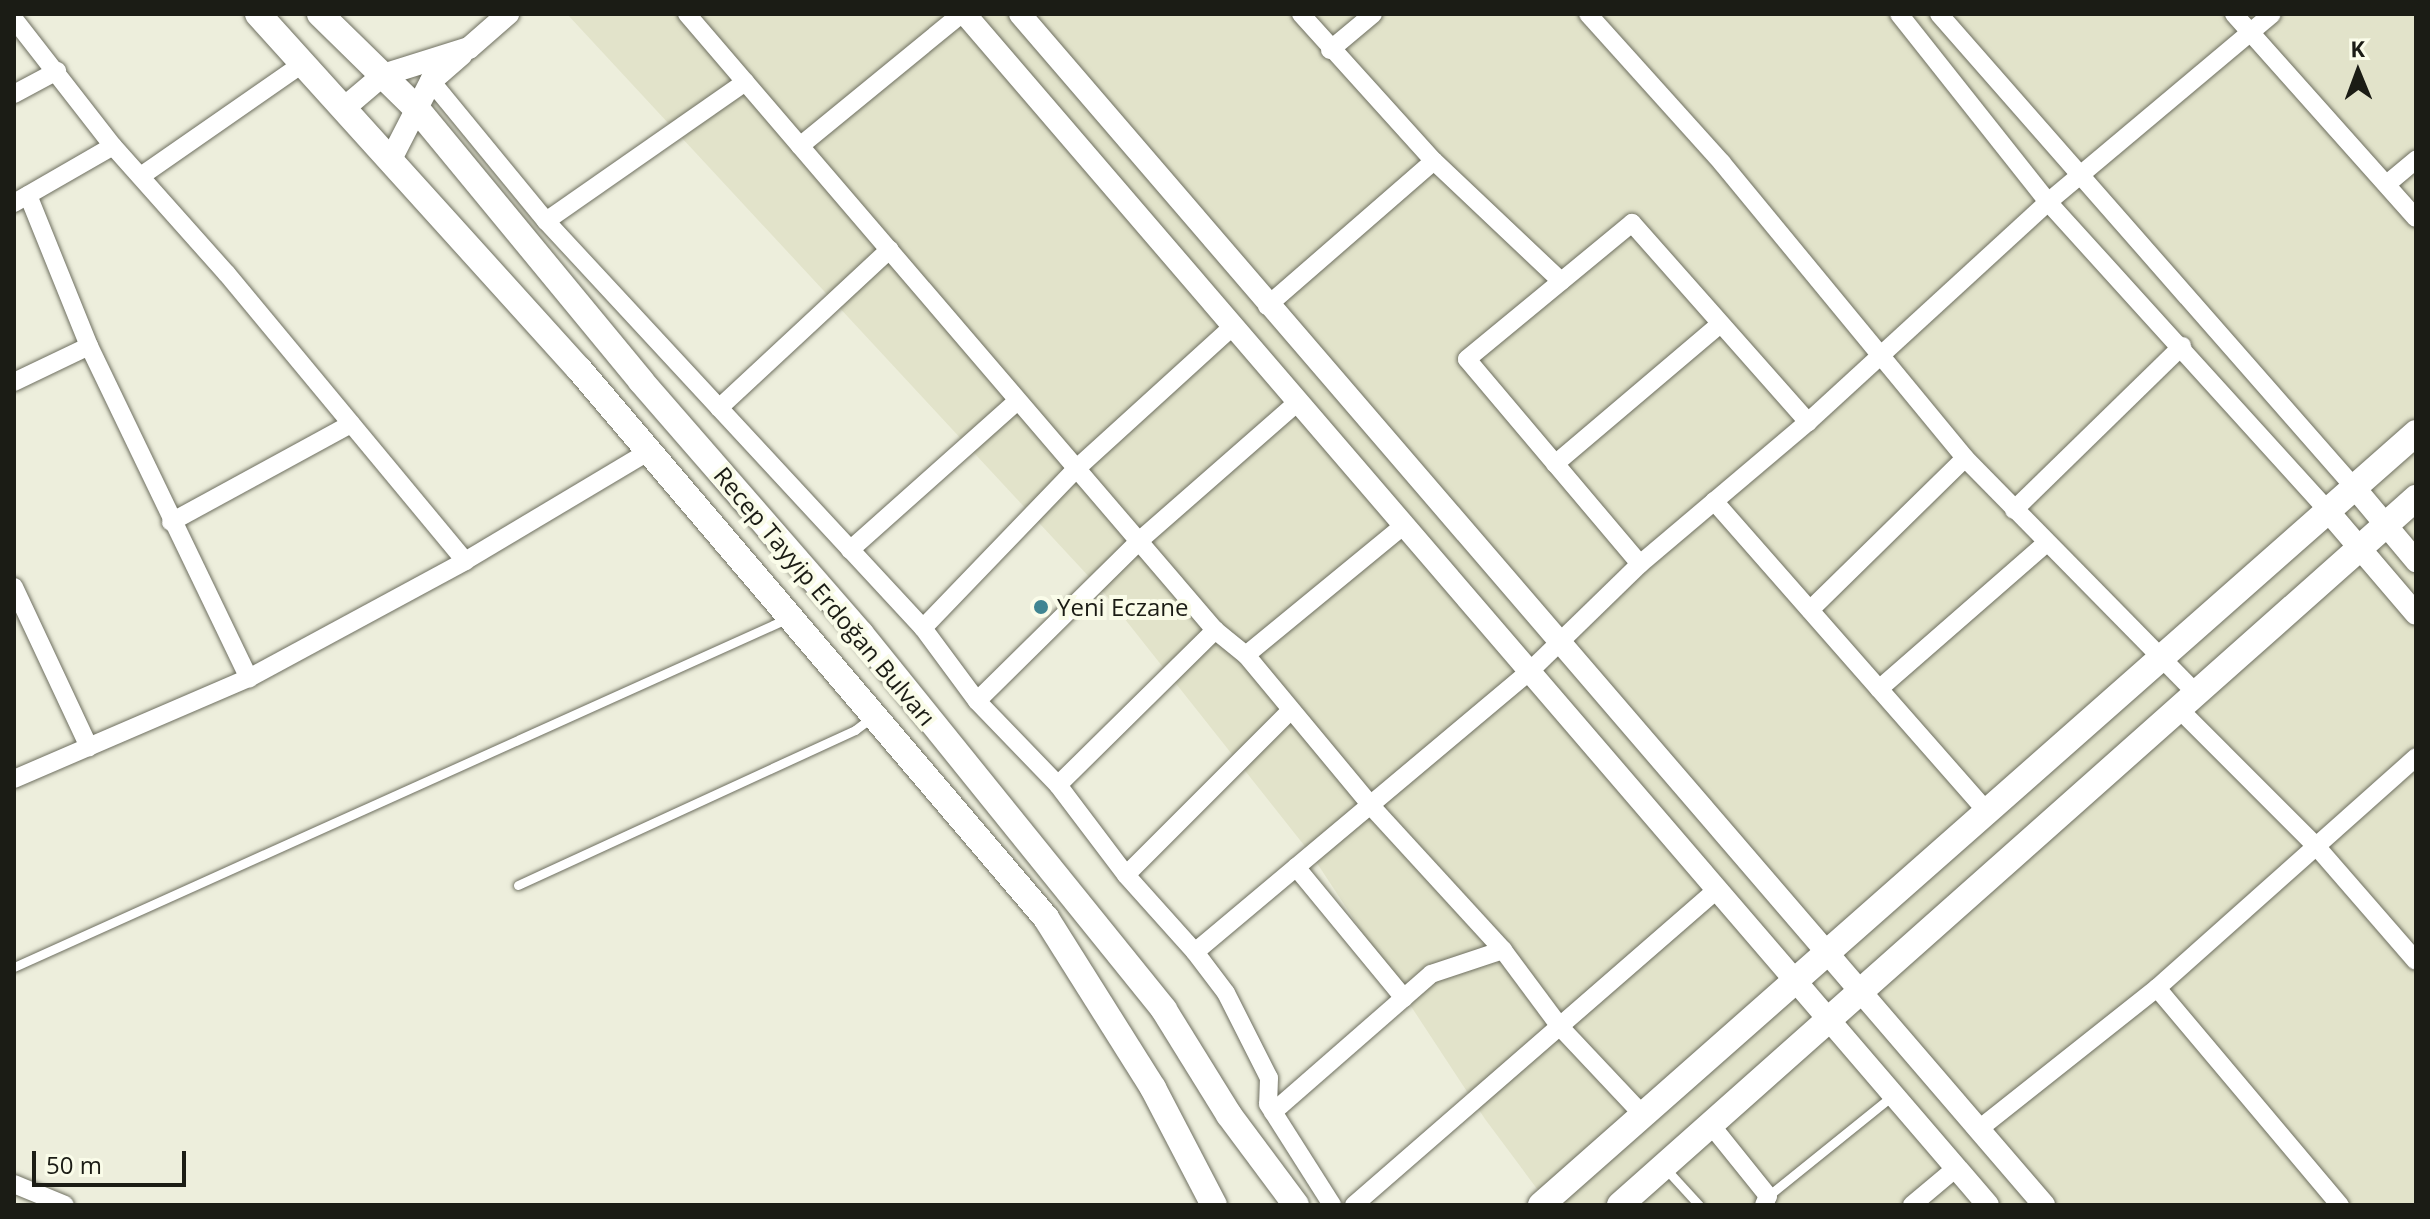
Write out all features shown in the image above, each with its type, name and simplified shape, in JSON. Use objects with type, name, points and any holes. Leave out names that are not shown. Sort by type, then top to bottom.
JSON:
[{"type":"main road","name":"Recep Tayyip Erdoğan Bulvarı","points":[[258,14],[391,159],[792,616],[1046,918],[1153,1088],[1214,1205]]},
{"type":"main road","name":"Recep Tayyip Erdoğan Bulvarı","points":[[320,14],[417,109],[641,381],[861,634],[1164,1010],[1229,1115],[1296,1205]]},
{"type":"main road","points":[[1541,1205],[1989,814],[2416,433]]},
{"type":"main road","points":[[1620,1205],[2416,498]]},
{"type":"street","points":[[391,159],[431,81],[508,14]]},
{"type":"street","points":[[687,14],[1215,630],[1246,655],[1372,807],[1503,950],[1561,1028],[1644,1116]]},
{"type":"street","points":[[800,146],[963,14],[1530,671],[1795,985],[1988,1205]]},
{"type":"street","points":[[1020,14],[1267,306],[1561,642],[2044,1205]]},
{"type":"street","points":[[1301,14],[1330,50],[1434,161],[1561,281]]},
{"type":"street","points":[[1330,50],[1373,14]]},
{"type":"street","points":[[1588,14],[1722,163],[1965,458],[2045,544],[2160,659],[2188,702],[2416,961]]},
{"type":"street","points":[[1899,14],[2048,202],[2361,546],[2416,614]]},
{"type":"street","points":[[1939,14],[2416,561]]},
{"type":"street","points":[[2234,14],[2416,218]]},
{"type":"street","points":[[1195,952],[1372,807],[1530,671],[1640,564],[1808,422],[2048,202],[2272,14]]},
{"type":"street","points":[[14,19],[113,146],[465,561]]},
{"type":"street","points":[[343,109],[383,75],[469,48]]},
{"type":"street","points":[[141,176],[302,64]]},
{"type":"street","points":[[14,94],[57,71]]},
{"type":"street","points":[[431,81],[546,221],[923,628],[977,701],[1058,785],[1126,875],[1195,952],[1226,993],[1269,1078],[1273,1112],[1332,1205]]},
{"type":"street","points":[[546,221],[745,82]]},
{"type":"street","points":[[113,146],[21,199],[171,522],[249,678]]},
{"type":"street","points":[[2387,184],[2416,160]]},
{"type":"street","points":[[1267,306],[1434,161]]},
{"type":"street","points":[[1640,564],[1467,359],[1632,223],[1808,422]]},
{"type":"street","points":[[719,408],[890,249]]},
{"type":"street","points":[[1555,464],[1720,324]]},
{"type":"street","points":[[923,628],[1076,469],[1233,326]]},
{"type":"street","points":[[14,382],[89,346]]},
{"type":"street","points":[[2014,510],[2182,346]]},
{"type":"street","points":[[850,550],[1017,401]]},
{"type":"street","points":[[977,701],[1139,541],[1298,402]]},
{"type":"street","points":[[171,522],[351,424]]},
{"type":"street","points":[[14,779],[249,678],[465,561],[646,453]]},
{"type":"street","points":[[1810,610],[1965,458]]},
{"type":"street","points":[[1714,501],[1989,814]]},
{"type":"street","points":[[1246,655],[1404,525]]},
{"type":"street","points":[[1879,689],[2045,544]]},
{"type":"street","points":[[14,587],[89,747]]},
{"type":"street","points":[[1058,785],[1215,630]]},
{"type":"street","points":[[1126,875],[1291,710]]},
{"type":"street","points":[[1979,1129],[2157,988],[2416,757]]},
{"type":"street","points":[[1296,867],[1404,998]]},
{"type":"street","points":[[1354,1205],[1716,890]]},
{"type":"street","points":[[1273,1112],[1431,974],[1503,950]]},
{"type":"street","points":[[2157,988],[2340,1205]]},
{"type":"street","points":[[1711,1125],[1764,1202]]},
{"type":"street","points":[[1912,1205],[1956,1168]]},
{"type":"street","points":[[14,1184],[65,1205]]},
{"type":"lane","points":[[14,967],[792,616]]},
{"type":"lane","points":[[518,885],[855,730],[876,714]]},
{"type":"lane","points":[[1764,1202],[1893,1095]]},
{"type":"lane","points":[[1664,1167],[1699,1205]]},
{"type":"shaded area","points":[[567,14],[2416,14],[2416,1205],[1549,1205],[1485,1119],[1311,854],[1105,594]]},
{"type":"place","name":"Yeni Eczane","points":[[1041,607]]}]
